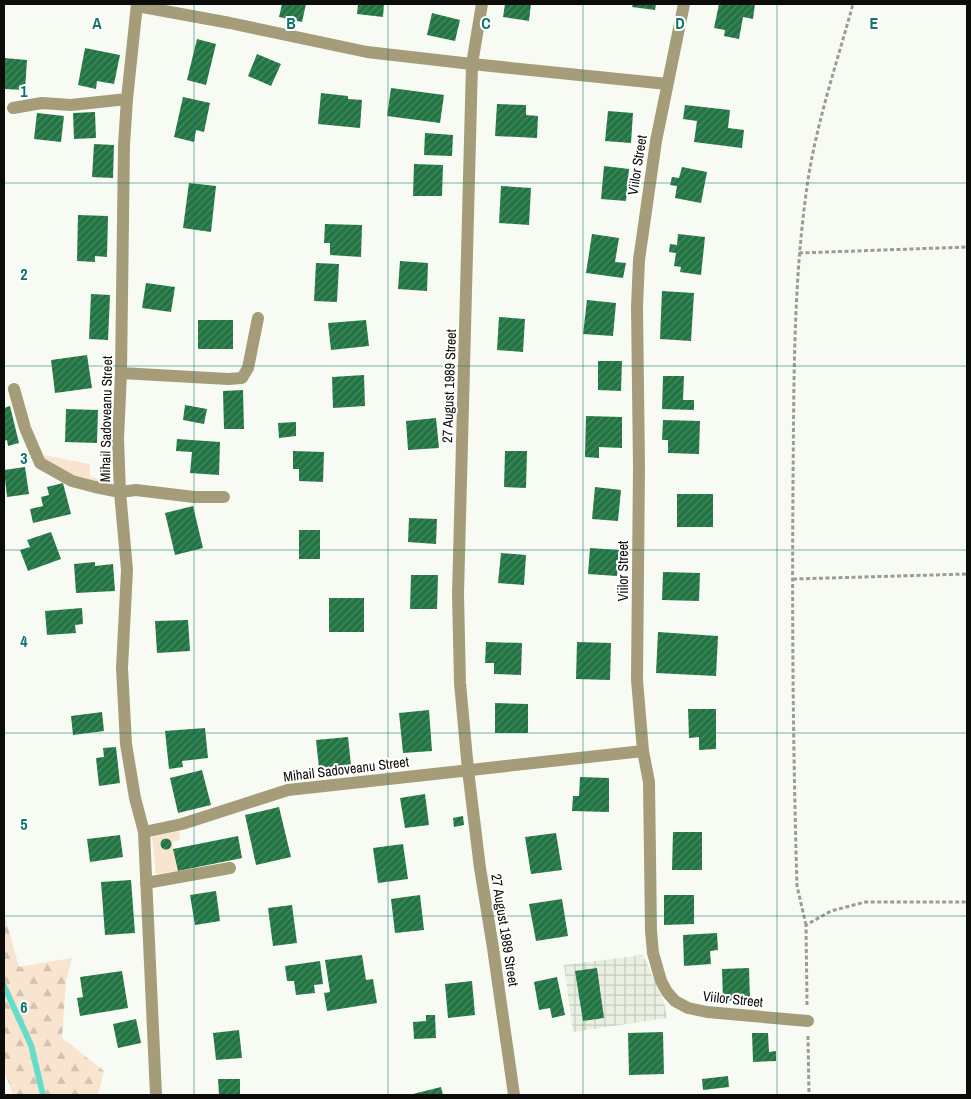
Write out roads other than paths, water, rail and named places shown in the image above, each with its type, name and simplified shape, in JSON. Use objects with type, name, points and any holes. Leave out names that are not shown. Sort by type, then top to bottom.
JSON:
[{"type":"street","name":"27 August 1989 Street","points":[[482,4],[472,64],[458,594],[460,683],[480,868],[494,948],[514,1095]]},
{"type":"street","name":"Viilor Street","points":[[684,4],[656,140],[646,202],[639,260],[637,307],[639,467],[638,680],[643,751],[649,782],[653,953],[661,981],[667,992],[675,1001],[688,1008],[707,1012],[808,1021]]},
{"type":"street","points":[[137,5],[367,52],[667,84]]},
{"type":"street","name":"Mihail Sadoveanu Street","points":[[137,5],[124,145],[121,373],[118,439],[120,492],[127,570],[122,668],[126,744],[134,798],[144,832],[156,1095]]},
{"type":"street","points":[[13,108],[42,104],[71,105],[127,99]]},
{"type":"street","points":[[121,373],[228,379],[242,378],[248,368],[258,318]]},
{"type":"street","points":[[14,389],[25,428],[40,462],[72,480],[120,492],[136,490],[194,497],[224,497]]},
{"type":"street","points":[[468,770],[643,751]]},
{"type":"street","name":"Mihail Sadoveanu Street","points":[[144,832],[182,824],[288,790],[468,770]]},
{"type":"street","points":[[146,884],[230,868]]},
{"type":"waterway","points":[[4,986],[31,1045],[43,1095]]}]
